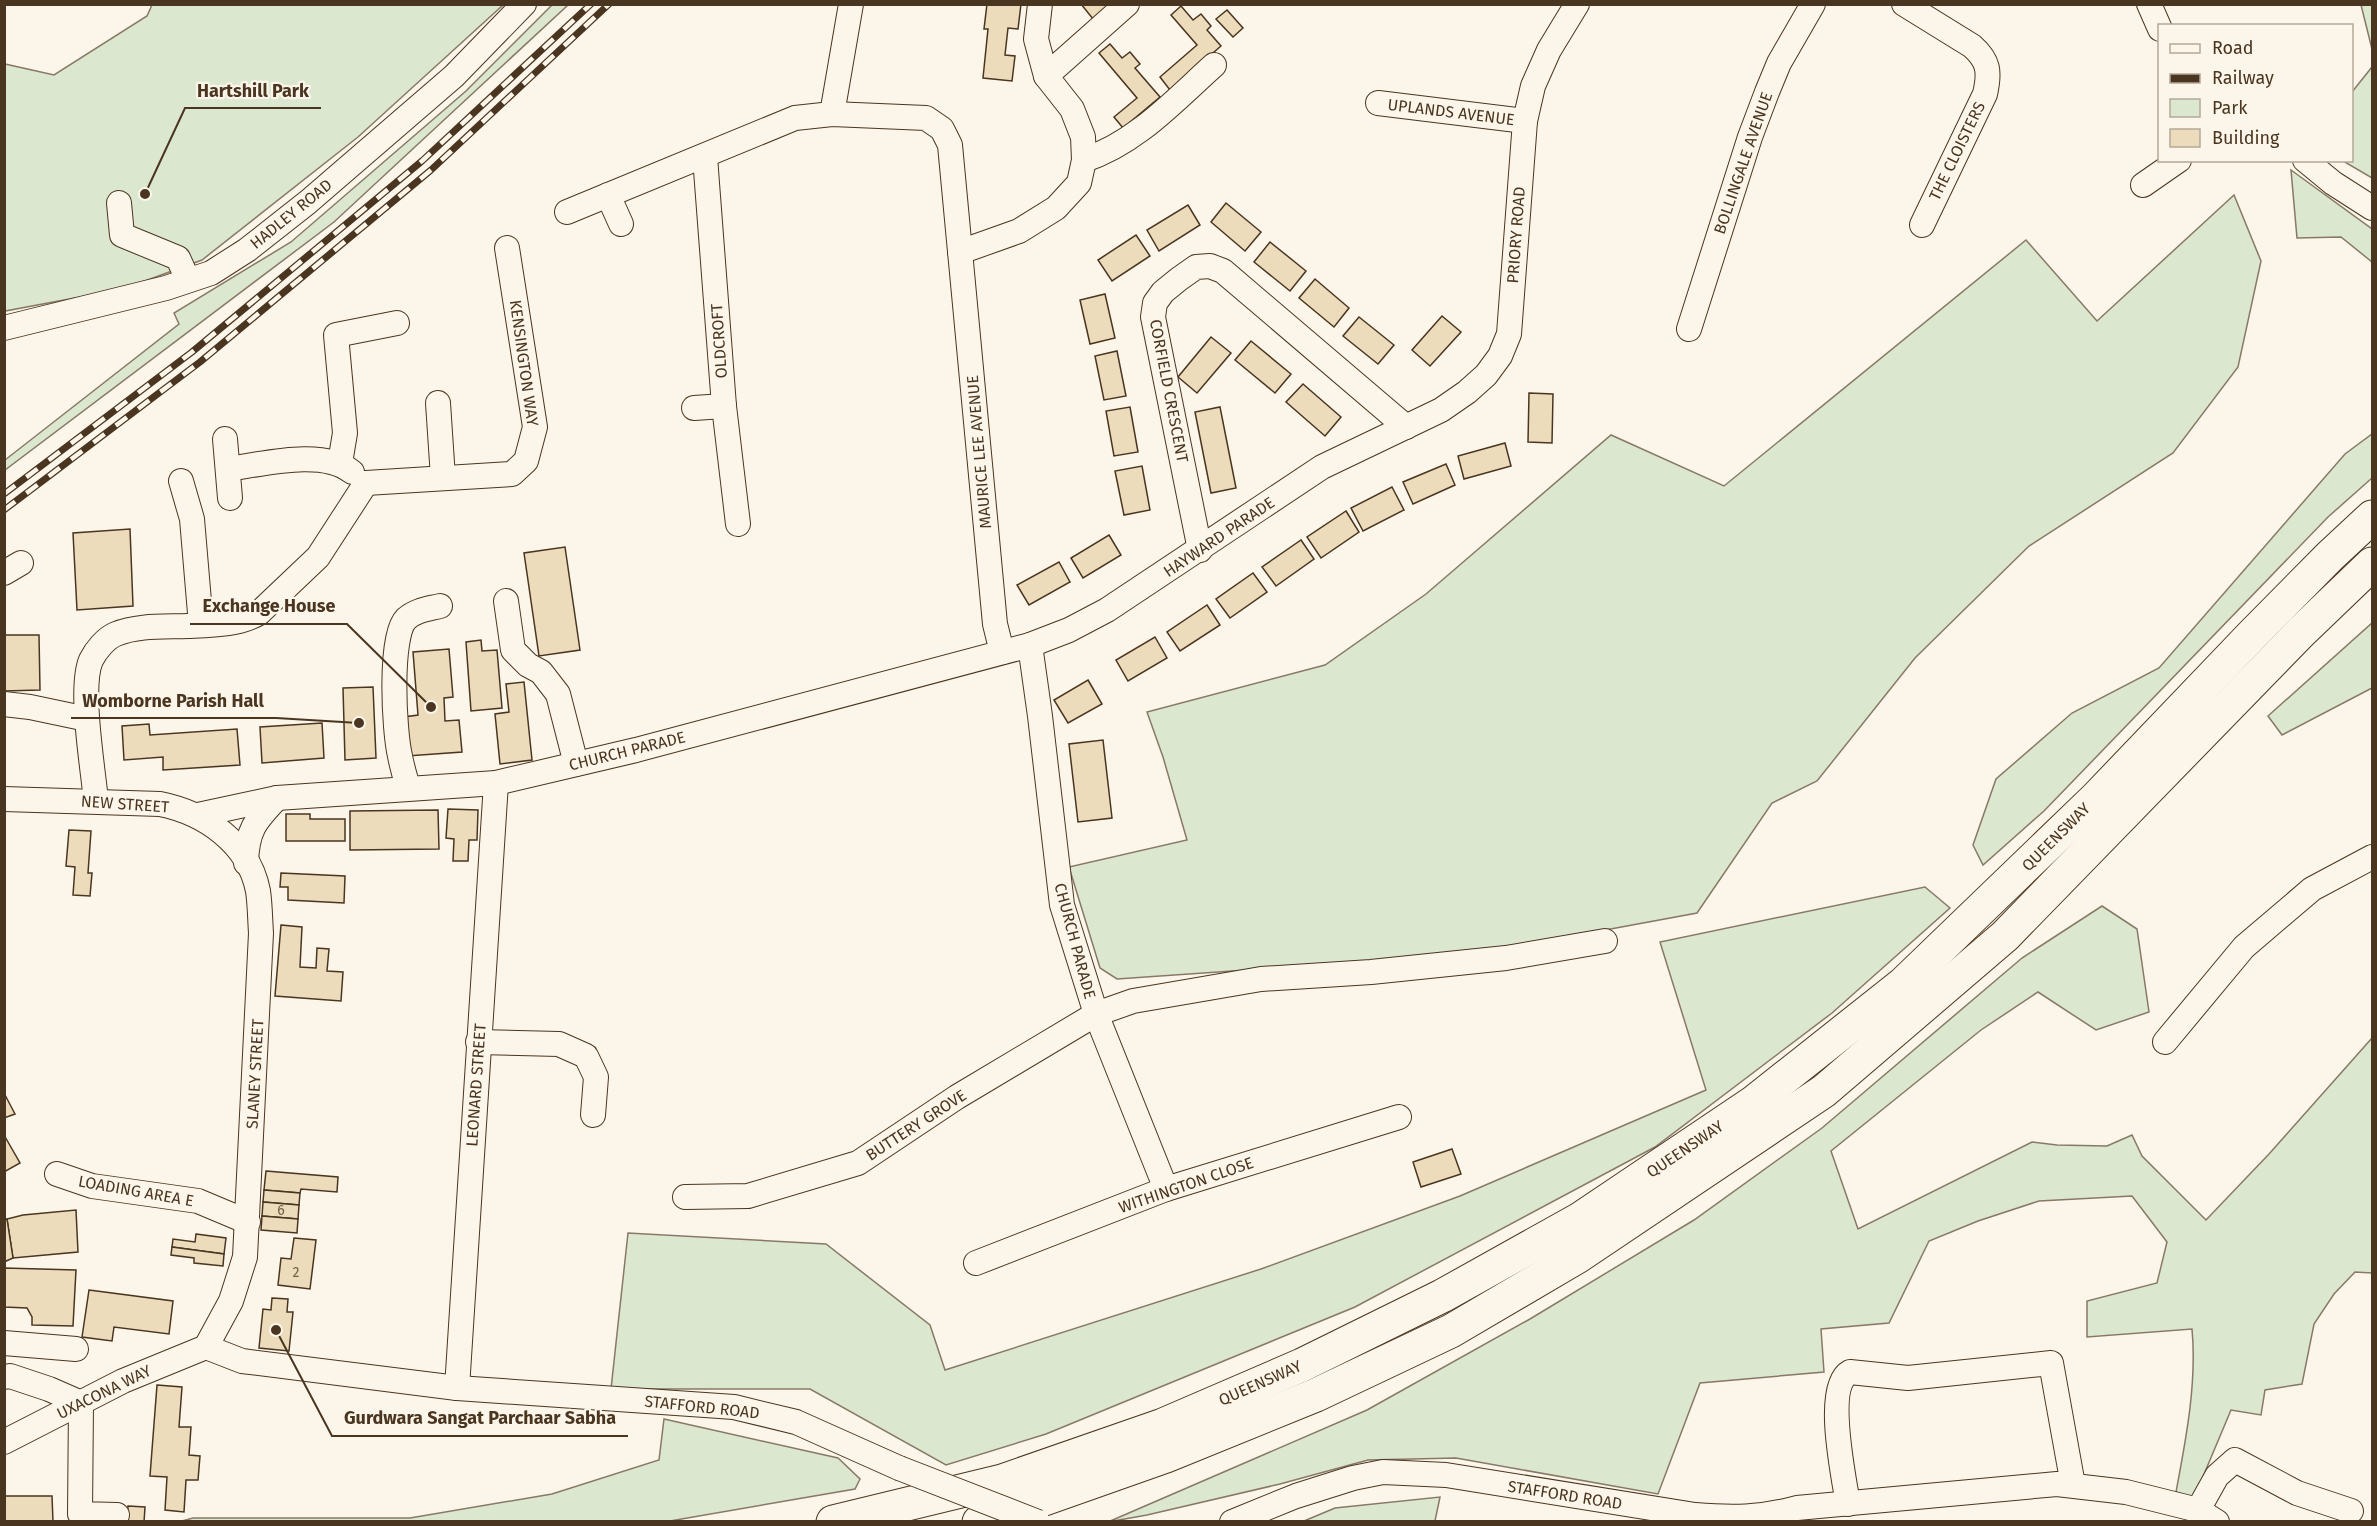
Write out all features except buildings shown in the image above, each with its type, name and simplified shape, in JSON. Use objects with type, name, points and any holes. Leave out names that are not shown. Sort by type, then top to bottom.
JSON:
[{"type":"highway","name":"QUEENSWAY","points":[[833,1521],[1002,1481],[1163,1425],[1302,1365],[1442,1296],[1580,1219],[1754,1102],[1903,984],[2087,806],[2330,556],[2373,517]]},
{"type":"highway","name":"QUEENSWAY","points":[[979,1521],[1166,1456],[1316,1395],[1450,1331],[1577,1257],[1814,1098],[2005,936],[2301,632],[2373,564]]},
{"type":"street","name":"HADLEY ROAD","points":[[4,328],[111,302],[211,273],[247,249],[308,202],[454,76],[524,4]]},
{"type":"street","points":[[832,114],[851,4]]},
{"type":"street","points":[[567,212],[795,118],[832,114],[926,118],[942,129],[950,145],[960,252],[1019,231],[1056,208],[1079,183],[1084,160],[1083,137],[1072,109],[1046,76],[1036,39],[1040,4]]},
{"type":"street","points":[[1046,76],[1127,4]]},
{"type":"street","name":"PRIORY ROAD","points":[[1406,427],[1441,410],[1467,392],[1486,375],[1500,357],[1509,334],[1525,121],[1533,86],[1549,50],[1577,4]]},
{"type":"street","name":"BOLLINGALE AVENUE","points":[[1689,329],[1750,137],[1767,92],[1779,63],[1813,4]]},
{"type":"street","name":"THE CLOISTERS","points":[[1904,4],[1972,46],[1988,65],[1989,77],[1985,94],[1922,225]]},
{"type":"street","points":[[2149,4],[2158,24]]},
{"type":"street","points":[[1084,160],[1113,149],[1130,137],[1154,119],[1214,65]]},
{"type":"street","name":"UPLANDS AVENUE","points":[[1378,103],[1525,121]]},
{"type":"street","name":"OLDCROFT","points":[[705,157],[724,406],[738,525]]},
{"type":"street","points":[[2143,185],[2176,162]]},
{"type":"street","points":[[2307,162],[2333,183],[2373,208]]},
{"type":"street","points":[[608,195],[621,225]]},
{"type":"street","points":[[119,203],[122,235],[178,258],[188,280]]},
{"type":"street","name":"KENSINGTON WAY","points":[[366,483],[512,474],[526,461],[535,427],[507,248]]},
{"type":"street","name":"MAURICE LEE AVENUE","points":[[960,252],[995,624],[1002,652]]},
{"type":"street","name":"CORFIELD CRESCENT","points":[[1200,550],[1153,317],[1155,303],[1163,292],[1196,267],[1210,266],[1223,271],[1406,427]]},
{"type":"street","points":[[340,463],[345,433],[336,335],[396,322]]},
{"type":"street","points":[[438,403],[443,478]]},
{"type":"street","points":[[694,408],[724,406]]},
{"type":"street","name":"HAYWARD PARADE","points":[[1002,652],[1030,645],[1069,630],[1107,610],[1322,467],[1406,427]]},
{"type":"street","points":[[225,439],[230,498]]},
{"type":"street","points":[[96,801],[87,719],[88,676],[91,661],[99,648],[114,635],[131,629],[201,625],[248,619],[277,598],[318,557],[366,483],[340,463],[311,458],[228,469]]},
{"type":"street","points":[[181,481],[192,519],[201,625]]},
{"type":"street","points":[[506,601],[513,650],[528,665],[541,672],[558,694],[576,764]]},
{"type":"street","points":[[408,788],[397,740],[396,648],[400,628],[407,618],[417,611],[440,606]]},
{"type":"street","name":"CHURCH PARADE","points":[[1030,645],[1041,716],[1060,896],[1096,1014],[1166,1189]]},
{"type":"street","name":"CHURCH PARADE","points":[[496,783],[1002,652]]},
{"type":"street","points":[[4,704],[87,719]]},
{"type":"street","points":[[198,815],[277,798],[496,783]]},
{"type":"street","name":"LEONARD STREET","points":[[458,1388],[496,783]]},
{"type":"street","points":[[246,863],[247,841],[256,820],[277,798]]},
{"type":"street","name":"NEW STREET","points":[[4,799],[160,804],[182,808],[198,815]]},
{"type":"street","name":"SLANEY STREET","points":[[198,815],[215,826],[238,850],[246,863],[258,890],[261,933],[245,1257],[231,1301],[206,1347]]},
{"type":"street","points":[[2165,1042],[2244,947],[2312,889],[2373,857]]},
{"type":"street","name":"BUTTERY GROVE","points":[[685,1197],[748,1196],[858,1163],[957,1097],[1096,1014],[1133,1001],[1261,979],[1371,972],[1506,958],[1605,941]]},
{"type":"street","points":[[478,1042],[559,1044],[586,1056],[596,1077],[593,1115]]},
{"type":"street","name":"WITHINGTON CLOSE","points":[[976,1263],[1166,1189],[1399,1117]]},
{"type":"street","points":[[223,1212],[241,1193],[250,1160]]},
{"type":"street","name":"LOADING AREA E","points":[[57,1174],[92,1186],[148,1196],[198,1201],[248,1222]]},
{"type":"street","points":[[76,1349],[10,1344],[6,1376],[49,1389],[81,1403],[80,1515],[117,1515]]},
{"type":"street","name":"STAFFORD ROAD","points":[[206,1347],[242,1361],[458,1388],[734,1407],[796,1422],[899,1468],[1038,1521]]},
{"type":"street","name":"UXACONA WAY","points":[[4,1442],[123,1381],[206,1347]]},
{"type":"street","points":[[1848,1504],[1838,1447],[1837,1419],[1842,1380],[1845,1374],[1851,1372],[1908,1378],[2051,1363],[2073,1485]]},
{"type":"street","points":[[2207,1516],[2217,1476],[2235,1460],[2297,1493],[2351,1511]]},
{"type":"street","name":"STAFFORD ROAD","points":[[1232,1521],[1296,1496],[1353,1478],[1383,1472],[1446,1475],[1659,1510],[1731,1518],[1767,1516],[1797,1508],[2057,1484],[2126,1492],[2207,1516]]},
{"type":"green space","points":[[152,5],[503,5],[358,137],[202,260],[123,289],[5,311],[5,64],[54,75],[147,16]]},
{"type":"green space","points":[[552,5],[568,5],[334,222],[5,470],[5,460],[179,324],[174,313],[291,242],[466,91]]},
{"type":"green space","points":[[2361,5],[2372,5],[2372,49]]},
{"type":"green space","points":[[2372,67],[2372,178],[2345,162],[2353,162],[2353,91]]},
{"type":"green space","points":[[2291,170],[2372,229],[2372,262],[2341,237],[2297,238]]},
{"type":"green space","points":[[2234,195],[2261,261],[2238,367],[2173,453],[2029,546],[1915,658],[1817,781],[1772,803],[1697,913],[1476,954],[1117,979],[1100,968],[1069,867],[1187,840],[1163,757],[1147,712],[1325,665],[1426,594],[1611,435],[1724,486],[2026,240],[2097,321]]},
{"type":"green space","points":[[2372,434],[2372,478],[2328,517],[2044,811],[1983,865],[1973,845],[1996,779],[2072,713],[2159,668],[2345,454]]},
{"type":"green space","points":[[2372,623],[2372,688],[2282,735],[2268,716]]},
{"type":"green space","points":[[1925,887],[1950,908],[1832,1013],[1655,1147],[1355,1307],[1046,1434],[946,1465],[810,1389],[611,1389],[628,1233],[826,1244],[930,1325],[945,1370],[1261,1269],[1460,1196],[1706,1090],[1660,942]]},
{"type":"green space","points":[[2102,906],[2137,929],[2149,1012],[2096,1030],[2038,992],[1981,1030],[1831,1151],[1858,1229],[2032,1142],[2107,1146],[2132,1135],[2142,1156],[2206,1220],[2269,1154],[2372,1038],[2372,1273],[2355,1272],[2334,1294],[2314,1324],[2302,1384],[2265,1390],[2261,1415],[2231,1410],[2194,1498],[2176,1492],[2192,1390],[2192,1329],[2087,1337],[2087,1301],[2157,1283],[2167,1242],[2132,1196],[2039,1201],[1978,1221],[1929,1241],[1889,1323],[1821,1329],[1824,1372],[1700,1383],[1658,1494],[1456,1458],[1368,1460],[1280,1484],[1108,1522],[1367,1410],[1530,1319],[1694,1220],[1822,1128],[2022,958]]},
{"type":"green space","points":[[664,1419],[838,1458],[860,1479],[855,1489],[670,1521],[182,1521],[193,1518],[410,1518],[552,1494],[659,1460]]},
{"type":"green space","points":[[1440,1497],[1435,1521],[1304,1521],[1335,1508]]},
{"type":"railway","points":[[4,494],[192,352],[422,161],[591,4]]},
{"type":"railway","points":[[4,510],[200,362],[431,170],[609,4]]},
{"type":"place","name":"Hartshill Park","points":[[145,194]]},
{"type":"place","name":"Exchange House","points":[[431,707]]},
{"type":"place","name":"Womborne Parish Hall","points":[[359,723]]},
{"type":"place","name":"Gurdwara Sangat Parchaar Sabha","points":[[276,1330]]}]
